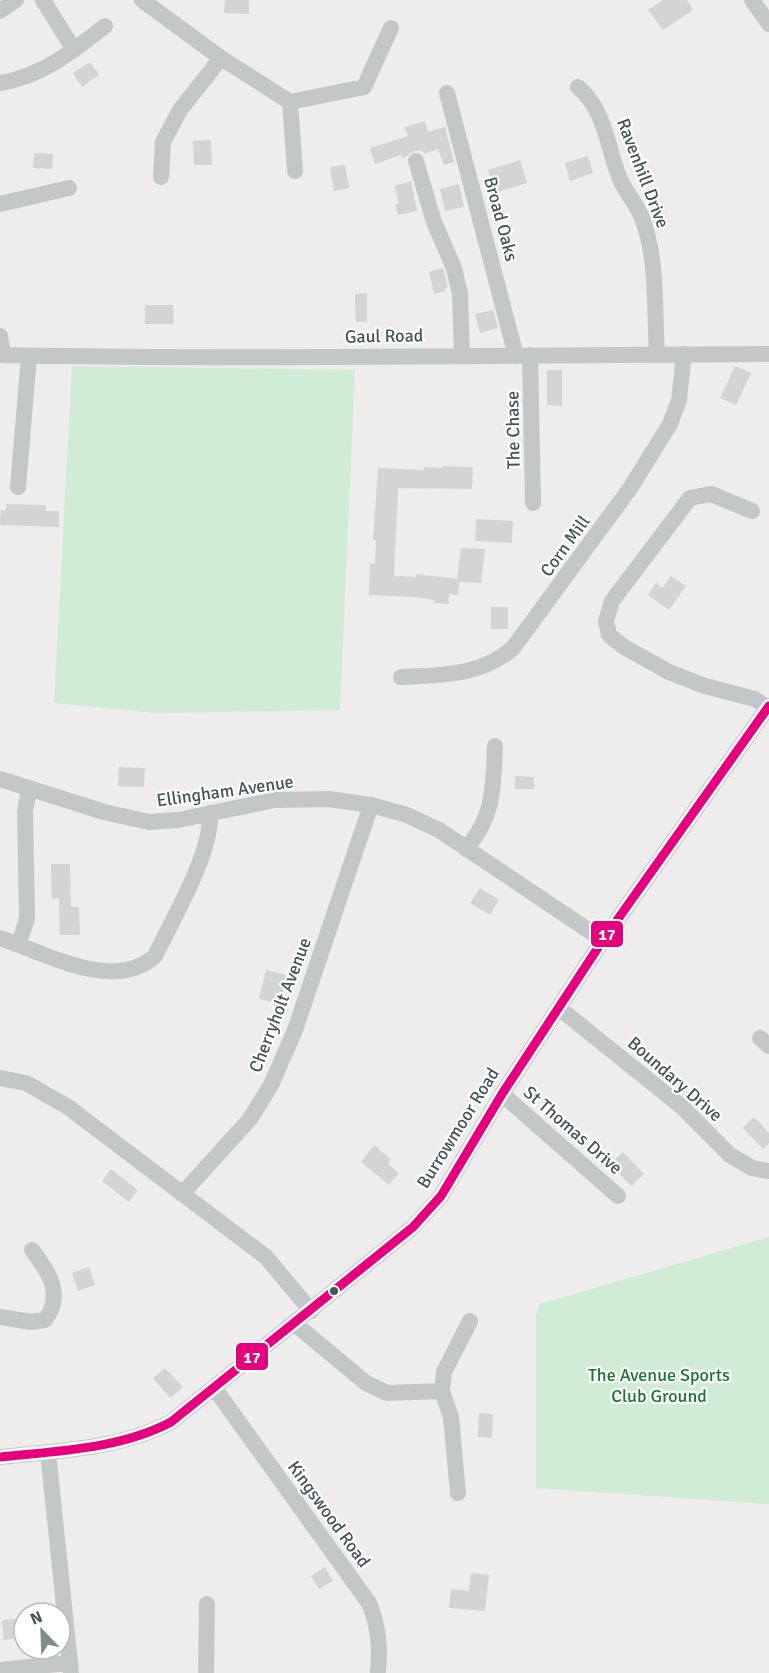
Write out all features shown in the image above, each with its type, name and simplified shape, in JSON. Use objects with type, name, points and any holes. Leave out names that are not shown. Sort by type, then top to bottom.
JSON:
[{"type":"street","points":[[0,11],[16,0]]},
{"type":"street","points":[[43,0],[74,50]]},
{"type":"street","points":[[142,0],[221,58],[290,102],[364,87],[391,28]]},
{"type":"street","points":[[752,0],[769,24]]},
{"type":"street","points":[[0,83],[24,79],[45,69],[105,26]]},
{"type":"street","points":[[161,177],[162,142],[180,110],[221,58]]},
{"type":"street","name":"Ravenhill Drive","points":[[578,87],[590,97],[603,124],[619,178],[643,220],[651,255],[657,353]]},
{"type":"street","name":"Broad Oaks","points":[[447,93],[523,355]]},
{"type":"street","points":[[290,102],[295,171]]},
{"type":"street","points":[[416,161],[434,222],[454,268],[460,294],[462,355]]},
{"type":"street","points":[[0,204],[69,188]]},
{"type":"street","points":[[0,336],[1,355]]},
{"type":"street","name":"Gaul Road","points":[[1,355],[351,357],[657,353],[769,354]]},
{"type":"street","name":"Corn Mill","points":[[401,677],[451,675],[487,666],[513,648],[631,487],[670,424],[681,392],[684,354]]},
{"type":"street","name":"The Chase","points":[[523,355],[533,503]]},
{"type":"street","points":[[18,487],[29,356]]},
{"type":"street","points":[[752,511],[711,494],[690,498],[612,601],[606,621],[609,635],[624,647],[669,672],[705,686],[755,699],[767,714]]},
{"type":"street","name":"Burrowmoor Road","points":[[0,1458],[148,1434],[171,1422],[215,1389],[413,1227],[441,1196],[502,1094],[603,940],[767,714]]},
{"type":"street","points":[[466,849],[481,831],[492,803],[495,746]]},
{"type":"street","name":"Ellingham Avenue","points":[[0,780],[149,822],[178,820],[275,800],[329,799],[371,805],[407,815],[439,830],[603,940]]},
{"type":"street","points":[[19,944],[27,918],[25,811],[29,790]]},
{"type":"street","name":"Cherryholt Avenue","points":[[182,1194],[250,1119],[271,1084],[295,1029],[371,805]]},
{"type":"street","points":[[0,938],[100,972],[126,972],[145,965],[155,956],[201,857],[209,838],[210,813]]},
{"type":"street","name":"Boundary Drive","points":[[559,1008],[682,1107],[730,1155],[752,1168],[769,1171]]},
{"type":"street","points":[[0,1078],[26,1083],[68,1107],[266,1257],[311,1311]]},
{"type":"street","name":"St Thomas Drive","points":[[502,1094],[618,1196]]},
{"type":"street","points":[[0,1317],[31,1322],[45,1320],[53,1309],[54,1288],[45,1266],[32,1250]]},
{"type":"street","points":[[458,1493],[451,1417],[442,1392],[444,1372],[470,1321]]},
{"type":"street","points":[[295,1324],[366,1383],[387,1392],[442,1392]]},
{"type":"street","name":"Kingswood Road","points":[[215,1389],[369,1603],[377,1623],[380,1649],[378,1673]]},
{"type":"street","points":[[0,1670],[69,1668],[48,1452]]},
{"type":"street","points":[[206,1673],[207,1604]]},
{"type":"green space","points":[[72,366],[355,370],[340,710],[156,713],[54,703]]},
{"type":"green space","name":"The Avenue Sports Club Ground","points":[[769,1237],[769,1504],[536,1488],[536,1316],[540,1304]]},
{"type":"building","points":[[225,0],[249,0],[249,14],[224,13]]},
{"type":"building","points":[[663,0],[687,0],[693,10],[663,30],[648,10]]},
{"type":"building","points":[[90,62],[99,75],[82,87],[73,73]]},
{"type":"building","points":[[425,121],[428,132],[445,127],[454,162],[444,165],[438,149],[424,154],[423,151],[414,151],[402,158],[401,155],[375,164],[370,148],[408,136],[405,127]]},
{"type":"building","points":[[211,140],[212,165],[194,165],[193,141]]},
{"type":"building","points":[[34,153],[53,154],[52,169],[33,168]]},
{"type":"building","points":[[588,156],[593,173],[570,181],[565,163]]},
{"type":"building","points":[[520,160],[527,183],[495,193],[488,170]]},
{"type":"building","points":[[345,165],[349,188],[334,191],[330,167]]},
{"type":"building","points":[[411,181],[417,211],[398,215],[395,204],[399,203],[394,186]]},
{"type":"building","points":[[459,184],[464,207],[445,211],[440,189]]},
{"type":"building","points":[[443,268],[448,288],[434,294],[429,272]]},
{"type":"building","points":[[367,293],[367,322],[356,322],[355,294]]},
{"type":"building","points":[[145,305],[173,305],[174,324],[145,324]]},
{"type":"building","points":[[493,310],[498,328],[480,333],[475,314]]},
{"type":"building","points":[[735,366],[751,373],[736,405],[720,398]]},
{"type":"building","points":[[547,370],[562,370],[562,406],[547,405]]},
{"type":"building","points":[[442,466],[473,467],[472,489],[398,488],[394,576],[416,577],[416,574],[457,579],[461,548],[485,549],[481,583],[459,582],[458,595],[449,594],[449,604],[434,603],[434,600],[415,597],[369,595],[370,563],[375,564],[376,540],[373,540],[378,468],[424,470],[424,467],[442,468]]},
{"type":"building","points":[[6,504],[46,505],[46,511],[59,511],[59,527],[0,525],[1,510],[6,510]]},
{"type":"building","points":[[476,519],[513,521],[512,543],[475,541]]},
{"type":"building","points":[[671,576],[686,586],[669,610],[648,595],[656,583],[662,588]]},
{"type":"building","points":[[491,607],[508,607],[508,629],[491,629]]},
{"type":"building","points":[[119,767],[145,768],[144,787],[118,786]]},
{"type":"building","points":[[515,776],[534,777],[534,789],[515,789]]},
{"type":"building","points":[[51,864],[70,864],[71,907],[79,907],[80,935],[60,935],[59,898],[52,899]]},
{"type":"building","points":[[480,888],[499,900],[490,915],[470,903]]},
{"type":"building","points":[[266,970],[287,975],[280,1004],[259,999]]},
{"type":"building","points":[[754,1117],[769,1133],[769,1143],[763,1149],[743,1128]]},
{"type":"building","points":[[374,1145],[391,1159],[388,1164],[399,1173],[389,1185],[361,1162]]},
{"type":"building","points":[[623,1152],[644,1174],[631,1186],[610,1164]]},
{"type":"building","points":[[111,1169],[138,1190],[129,1202],[102,1181]]},
{"type":"building","points":[[89,1267],[95,1285],[78,1291],[72,1273]]},
{"type":"building","points":[[165,1368],[183,1387],[170,1398],[153,1378]]},
{"type":"building","points":[[479,1413],[493,1414],[492,1438],[478,1437]]},
{"type":"building","points":[[325,1567],[333,1581],[319,1589],[311,1576]]},
{"type":"building","points":[[471,1573],[489,1575],[485,1611],[449,1608],[451,1589],[469,1591]]},
{"type":"building","points":[[12,1619],[12,1639],[4,1640],[2,1620]]},
{"type":"transit line","name":"17","points":[[0,1457],[110,1443],[131,1438],[171,1422],[413,1227],[441,1196],[502,1094],[603,940],[769,706]]}]
